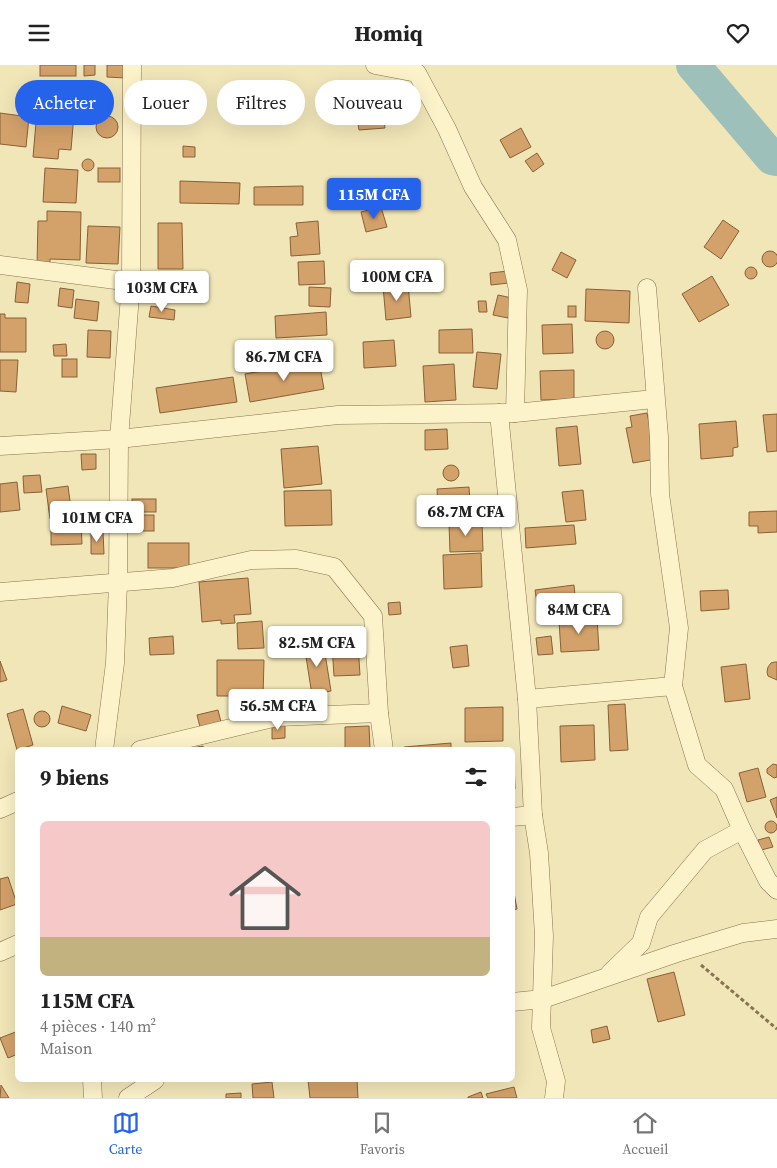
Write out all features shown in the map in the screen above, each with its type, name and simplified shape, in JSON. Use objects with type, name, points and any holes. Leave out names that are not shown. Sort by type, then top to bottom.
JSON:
[{"type":"street","points":[[104,747],[115,663],[118,582],[119,439],[131,282],[132,65]]},
{"type":"street","points":[[375,65],[417,73],[447,129],[473,187],[507,240],[518,289],[507,413],[533,815],[539,853],[544,936],[541,1028],[556,1081],[554,1098]]},
{"type":"street","points":[[0,265],[131,282]]},
{"type":"street","points":[[647,288],[654,399],[659,437],[660,494],[679,628],[673,686],[697,765],[724,789],[768,881],[777,890]]},
{"type":"street","points":[[0,446],[119,439],[338,415],[507,413],[654,399]]},
{"type":"street","points":[[0,592],[174,577],[251,560],[296,559],[334,567],[373,616],[379,713],[384,747]]},
{"type":"street","points":[[527,699],[673,686]]},
{"type":"street","points":[[152,747],[277,717],[379,713]]},
{"type":"street","points":[[0,809],[15,802]]},
{"type":"street","points":[[515,817],[533,815]]},
{"type":"street","points":[[606,977],[641,943],[649,917],[705,851],[742,830]]},
{"type":"street","points":[[515,1002],[543,999],[685,950],[743,933],[777,929]]},
{"type":"street","points":[[0,952],[15,945]]},
{"type":"street","points":[[92,1082],[93,1098]]},
{"type":"street","points":[[128,1098],[152,1082]]},
{"type":"path","points":[[685,950],[777,1029]]},
{"type":"building","points":[[40,65],[76,65],[76,76],[40,76]]},
{"type":"building","points":[[84,65],[95,65],[95,75],[84,76]]},
{"type":"building","points":[[107,65],[125,65],[125,78],[107,77]]},
{"type":"building","points":[[0,113],[15,115],[15,125],[28,125],[26,147],[0,144]]},
{"type":"building","points":[[114,118],[118,127],[115,135],[107,138],[99,135],[96,125],[114,125]]},
{"type":"building","points":[[36,125],[73,125],[71,150],[59,149],[58,159],[33,157]]},
{"type":"building","points":[[358,125],[385,125],[385,128],[359,130]]},
{"type":"building","points":[[521,128],[531,147],[510,158],[500,140]]},
{"type":"building","points":[[183,146],[195,147],[195,157],[183,157]]},
{"type":"building","points":[[537,153],[544,164],[533,172],[525,161]]},
{"type":"building","points":[[86,159],[90,159],[94,165],[90,171],[86,171],[82,167],[82,163]]},
{"type":"building","points":[[45,168],[78,170],[76,203],[43,202]]},
{"type":"building","points":[[98,168],[120,168],[120,182],[98,182]]},
{"type":"building","points":[[180,181],[240,183],[239,204],[180,203]]},
{"type":"building","points":[[303,186],[303,205],[254,205],[254,187]]},
{"type":"building","points":[[381,207],[387,227],[366,232],[361,212]]},
{"type":"building","points":[[47,211],[81,212],[80,260],[50,259],[50,265],[37,265],[38,221],[47,221]]},
{"type":"building","points":[[723,220],[739,231],[721,259],[704,247]]},
{"type":"building","points":[[318,221],[320,254],[291,256],[290,237],[298,236],[296,223]]},
{"type":"building","points":[[158,223],[182,223],[183,269],[158,269]]},
{"type":"building","points":[[88,226],[120,227],[118,264],[86,263]]},
{"type":"building","points":[[770,251],[776,253],[778,259],[776,265],[770,267],[764,265],[762,259],[764,253]]},
{"type":"building","points":[[561,252],[576,260],[567,278],[552,270]]},
{"type":"building","points":[[324,261],[325,284],[299,285],[298,262]]},
{"type":"building","points":[[749,267],[753,267],[757,273],[753,279],[749,279],[745,275],[745,271]]},
{"type":"building","points":[[508,271],[509,283],[491,285],[490,273]]},
{"type":"building","points":[[712,276],[729,305],[699,322],[682,294]]},
{"type":"building","points":[[17,282],[30,284],[28,303],[15,302]]},
{"type":"building","points":[[408,284],[411,317],[386,320],[383,286]]},
{"type":"building","points":[[309,287],[331,288],[330,307],[309,306]]},
{"type":"building","points":[[60,288],[74,290],[72,308],[58,306]]},
{"type":"building","points":[[586,289],[630,291],[629,323],[585,321]]},
{"type":"building","points":[[498,295],[512,298],[508,318],[493,315]]},
{"type":"building","points":[[76,299],[99,302],[97,321],[74,318]]},
{"type":"building","points":[[478,301],[486,301],[487,312],[479,312]]},
{"type":"building","points":[[151,306],[175,310],[174,320],[149,317]]},
{"type":"building","points":[[568,306],[576,306],[576,317],[568,317]]},
{"type":"building","points":[[326,312],[327,335],[276,338],[275,316]]},
{"type":"building","points":[[0,314],[5,314],[5,318],[26,318],[26,352],[0,352]]},
{"type":"building","points":[[572,324],[573,353],[543,354],[542,325]]},
{"type":"building","points":[[472,329],[473,353],[439,353],[439,330]]},
{"type":"building","points":[[88,330],[111,331],[110,358],[87,357]]},
{"type":"building","points":[[601,331],[609,331],[614,336],[612,347],[601,349],[596,344],[596,336]]},
{"type":"building","points":[[394,340],[396,366],[364,368],[363,342]]},
{"type":"building","points":[[66,344],[67,356],[54,356],[53,345]]},
{"type":"building","points":[[477,352],[501,354],[497,389],[473,387]]},
{"type":"building","points":[[62,359],[77,359],[77,377],[62,377]]},
{"type":"building","points":[[0,360],[18,360],[16,392],[0,391]]},
{"type":"building","points":[[319,361],[324,389],[250,402],[245,374]]},
{"type":"building","points":[[454,364],[456,400],[425,402],[423,366]]},
{"type":"building","points":[[574,370],[574,399],[541,400],[540,371]]},
{"type":"building","points":[[233,377],[237,402],[160,413],[156,388]]},
{"type":"building","points":[[647,413],[656,459],[633,463],[626,428],[632,427],[630,416]]},
{"type":"building","points":[[777,414],[777,451],[767,452],[763,415]]},
{"type":"building","points":[[736,421],[738,447],[733,448],[733,456],[701,459],[699,424]]},
{"type":"building","points":[[577,426],[581,464],[559,466],[556,428]]},
{"type":"building","points":[[447,429],[448,449],[425,450],[425,430]]},
{"type":"building","points":[[318,446],[322,484],[284,488],[281,449]]},
{"type":"building","points":[[81,454],[96,454],[96,469],[82,470]]},
{"type":"building","points":[[451,465],[457,467],[459,473],[457,479],[451,481],[445,479],[443,473],[445,467]]},
{"type":"building","points":[[40,475],[42,492],[24,493],[23,476]]},
{"type":"building","points":[[17,482],[20,510],[0,512],[0,484]]},
{"type":"building","points":[[68,486],[72,516],[50,519],[46,489]]},
{"type":"building","points":[[469,487],[471,520],[439,522],[437,489]]},
{"type":"building","points":[[331,490],[332,525],[285,526],[284,491]]},
{"type":"building","points":[[583,490],[586,520],[566,522],[562,492]]},
{"type":"building","points":[[132,499],[156,499],[156,512],[132,512]]},
{"type":"building","points":[[777,511],[777,532],[758,533],[758,526],[749,526],[749,512]]},
{"type":"building","points":[[131,515],[154,515],[154,531],[131,531]]},
{"type":"building","points":[[81,522],[82,544],[51,545],[51,523]]},
{"type":"building","points":[[482,522],[483,551],[450,552],[449,524]]},
{"type":"building","points":[[574,525],[576,544],[526,548],[525,528]]},
{"type":"building","points":[[91,532],[103,532],[104,554],[91,554]]},
{"type":"building","points":[[148,543],[189,543],[189,568],[148,568]]},
{"type":"building","points":[[481,553],[482,587],[444,589],[443,555]]},
{"type":"building","points":[[248,578],[251,614],[234,615],[235,623],[221,624],[221,620],[202,622],[199,582]]},
{"type":"building","points":[[574,585],[576,605],[538,610],[535,590]]},
{"type":"building","points":[[728,590],[729,609],[701,611],[700,591]]},
{"type":"building","points":[[400,602],[401,614],[389,615],[388,603]]},
{"type":"building","points":[[597,618],[599,650],[561,652],[559,621]]},
{"type":"building","points":[[262,621],[264,648],[238,649],[237,623]]},
{"type":"building","points":[[173,636],[174,654],[150,655],[149,638]]},
{"type":"building","points":[[551,636],[553,654],[538,655],[536,638]]},
{"type":"building","points":[[323,641],[331,691],[312,695],[304,644]]},
{"type":"building","points":[[358,644],[360,675],[334,676],[332,646]]},
{"type":"building","points":[[467,645],[469,666],[453,668],[450,647]]},
{"type":"building","points":[[217,660],[264,660],[263,696],[217,696]]},
{"type":"building","points":[[0,661],[7,680],[0,682]]},
{"type":"building","points":[[777,662],[777,680],[768,676],[767,672],[771,663]]},
{"type":"building","points":[[746,664],[750,699],[725,702],[721,667]]},
{"type":"building","points":[[625,704],[628,750],[610,751],[608,705]]},
{"type":"building","points":[[62,706],[91,715],[86,731],[58,723]]},
{"type":"building","points":[[503,707],[503,741],[465,742],[465,708]]},
{"type":"building","points":[[23,709],[33,745],[16,747],[7,714]]},
{"type":"building","points":[[218,710],[221,722],[200,727],[197,715]]},
{"type":"building","points":[[39,711],[45,711],[50,716],[48,725],[39,727],[34,722],[34,716]]},
{"type":"building","points":[[272,723],[285,723],[285,738],[272,739]]},
{"type":"building","points":[[594,725],[595,760],[561,762],[560,726]]},
{"type":"building","points":[[369,726],[370,747],[345,747],[345,727]]},
{"type":"building","points":[[451,743],[451,747],[404,747]]},
{"type":"building","points":[[773,764],[777,765],[777,777],[774,778],[767,773],[767,769]]},
{"type":"building","points":[[758,768],[766,797],[747,802],[739,773]]},
{"type":"building","points":[[777,797],[777,818],[770,800]]},
{"type":"building","points":[[769,821],[773,821],[777,827],[773,833],[769,833],[765,829],[765,825]]},
{"type":"building","points":[[769,837],[773,847],[761,850],[758,840]]},
{"type":"building","points":[[8,877],[15,898],[15,905],[0,910],[0,879]]},
{"type":"building","points":[[674,972],[685,1015],[658,1022],[647,979]]},
{"type":"building","points":[[607,1026],[610,1039],[593,1043],[591,1030]]},
{"type":"building","points":[[15,1032],[15,1055],[8,1058],[0,1038]]},
{"type":"building","points":[[272,1082],[274,1098],[253,1098],[252,1084]]},
{"type":"building","points":[[308,1082],[357,1082],[358,1098],[310,1098]]},
{"type":"building","points":[[1,1085],[9,1098],[0,1098]]},
{"type":"building","points":[[514,1087],[517,1098],[488,1098],[486,1094]]},
{"type":"building","points":[[481,1092],[483,1098],[468,1098],[468,1097]]},
{"type":"building","points":[[241,1093],[241,1098],[226,1098],[226,1094]]},
{"type":"waterway","points":[[693,65],[772,158],[777,159]]}]
